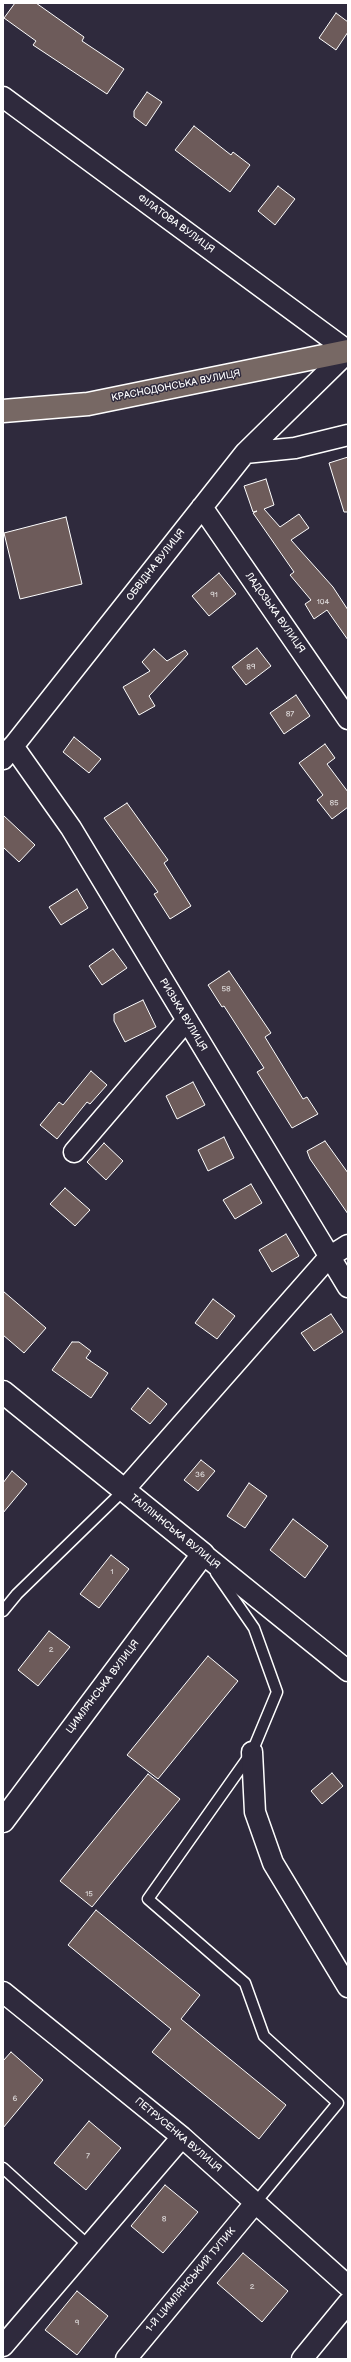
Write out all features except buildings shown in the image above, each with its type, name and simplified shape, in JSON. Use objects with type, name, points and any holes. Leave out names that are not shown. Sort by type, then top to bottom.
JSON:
[{"type":"main road","name":"КРАСНОДОНСЬКА ВУЛИЦЯ","points":[[3,411],[88,404],[348,351]]},
{"type":"street","name":"ФІЛАТОВА ВУЛИЦЯ","points":[[3,97],[348,351]]},
{"type":"street","name":"ОБВІДНА ВУЛИЦЯ","points":[[8,753],[245,453],[348,351]]},
{"type":"street","points":[[245,453],[295,448],[348,435]]},
{"type":"street","name":"ЛАДОЗЬКА ВУЛИЦЯ","points":[[202,507],[348,719]]},
{"type":"street","name":"РИЗЬКА ВУЛИЦЯ","points":[[8,753],[71,828],[348,1287]]},
{"type":"street","points":[[74,1152],[187,1020]]},
{"type":"street","points":[[124,1490],[329,1257],[348,1245]]},
{"type":"street","name":"ТАЛЛІННСЬКА ВУЛИЦЯ","points":[[3,1392],[348,1671]]},
{"type":"street","name":"ЦИМЛЯНСЬКА ВУЛИЦЯ","points":[[3,1821],[203,1554]]},
{"type":"street","points":[[252,1752],[255,1812],[274,1863],[348,1988]]},
{"type":"street","name":"ПЕТРУСЕНКА ВУЛИЦЯ","points":[[3,1992],[182,2137],[348,2286]]},
{"type":"street","points":[[3,2346],[182,2137]]},
{"type":"street","name":"1-Й ЦИМЛЯНСЬКИЙ ТУПИК","points":[[126,2359],[256,2202]]},
{"type":"street","points":[[302,2359],[348,2303]]},
{"type":"lane","points":[[3,1611],[17,1594],[124,1490]]},
{"type":"lane","points":[[203,1554],[254,1628],[277,1692],[252,1752],[148,1899],[245,1983],[264,2036],[338,2103],[256,2202]]},
{"type":"lane","points":[[3,2168],[89,2246]]}]
